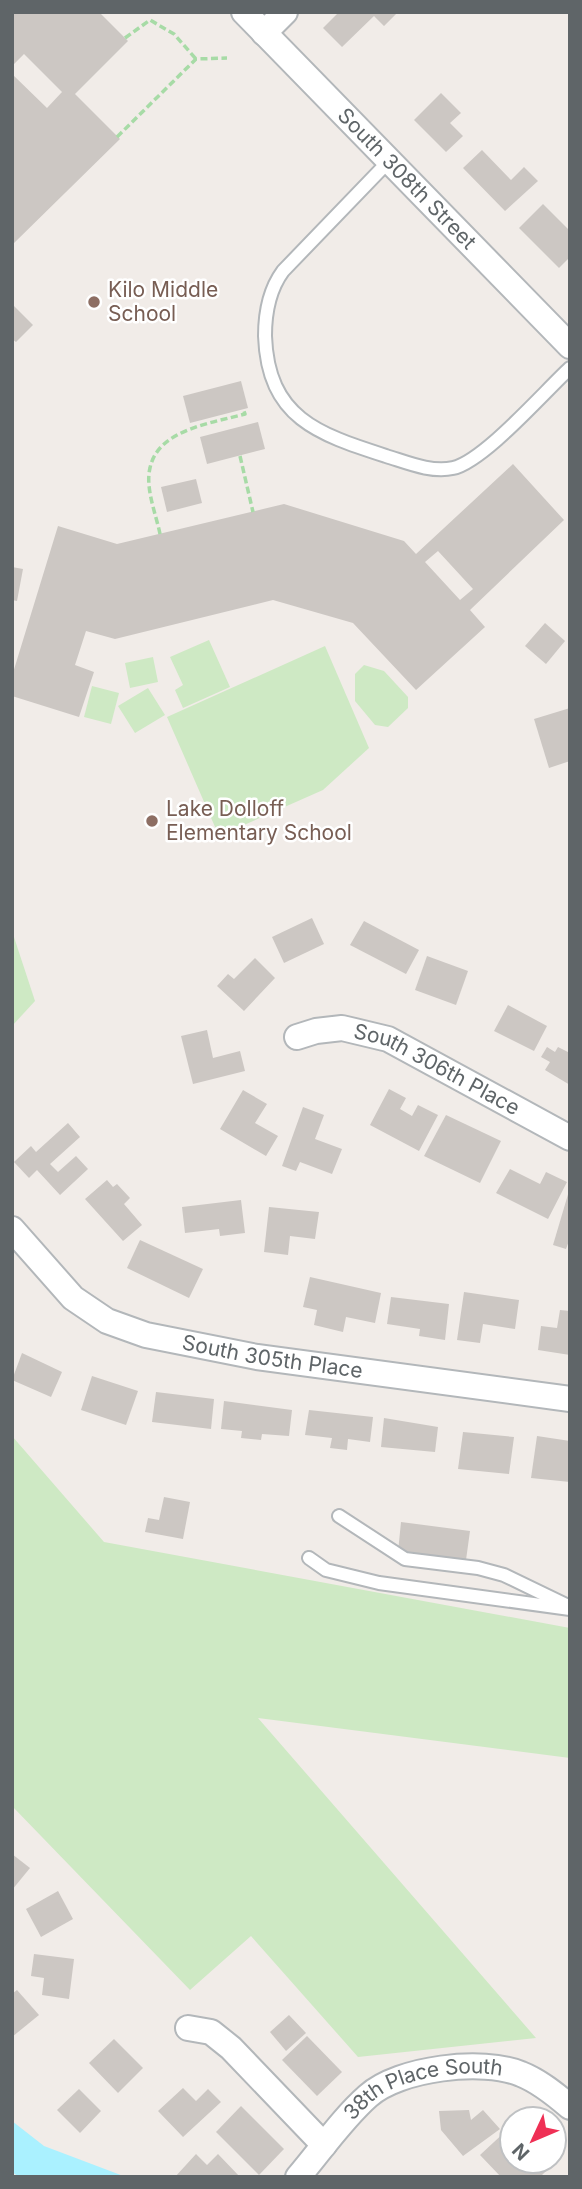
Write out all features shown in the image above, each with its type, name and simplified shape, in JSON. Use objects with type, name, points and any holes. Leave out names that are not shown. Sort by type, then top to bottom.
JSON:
[{"type":"street","name":"South 308th Street","points":[[244,12],[570,346]]},
{"type":"street","points":[[264,33],[285,12]]},
{"type":"street","name":"South 306th Place","points":[[297,1037],[328,1028],[359,1030],[381,1036],[413,1050],[570,1138]]},
{"type":"street","name":"South 305th Place","points":[[12,1230],[73,1298],[107,1321],[146,1335],[257,1357],[570,1399]]},
{"type":"street","points":[[188,2028],[211,2032],[231,2048],[324,2145]]},
{"type":"street","name":"38th Place South","points":[[298,2177],[369,2094],[390,2083],[439,2069],[486,2067],[519,2073],[570,2106]]},
{"type":"lane","points":[[389,161],[283,271],[272,290],[265,328],[267,361],[276,389],[289,408],[307,425],[333,439],[421,466],[450,469],[475,457],[570,368]]},
{"type":"lane","points":[[339,1516],[405,1559],[478,1568],[504,1575],[570,1608]]},
{"type":"lane","points":[[309,1558],[326,1570],[379,1583],[570,1608]]},
{"type":"path","points":[[125,38],[150,20],[174,34],[197,59]]},
{"type":"path","points":[[117,137],[197,59],[227,58]]},
{"type":"path","points":[[160,534],[149,482],[149,468],[155,456],[177,435],[245,414],[243,409]]},
{"type":"path","points":[[240,456],[253,512]]},
{"type":"green space","points":[[209,640],[230,687],[183,708],[175,690],[183,685],[170,657]]},
{"type":"green space","points":[[325,646],[369,748],[323,790],[219,836],[167,717]]},
{"type":"green space","points":[[153,657],[158,682],[130,688],[125,663]]},
{"type":"green space","points":[[364,665],[384,671],[408,697],[408,708],[388,727],[375,725],[355,701],[355,674]]},
{"type":"green space","points":[[92,686],[119,693],[111,724],[84,717]]},
{"type":"green space","points":[[148,688],[165,715],[135,733],[118,706]]},
{"type":"green space","points":[[12,931],[35,1001],[12,1026]]},
{"type":"green space","points":[[12,1436],[104,1542],[570,1628],[570,1758],[258,1718],[536,2038],[358,2057],[251,1936],[190,1990],[12,1806]]},
{"type":"water","points":[[12,2121],[44,2146],[126,2177],[19,2177],[12,2172]]},
{"type":"building","points":[[12,12],[99,12],[128,41],[75,94],[120,139],[12,245],[12,74],[47,108],[62,92],[24,54],[12,66]]},
{"type":"building","points":[[339,12],[398,12],[384,26],[374,16],[342,47],[323,28]]},
{"type":"building","points":[[441,93],[461,113],[450,123],[463,136],[446,152],[414,120]]},
{"type":"building","points":[[482,150],[511,180],[524,167],[538,181],[505,211],[463,168]]},
{"type":"building","points":[[543,204],[570,231],[570,257],[559,268],[519,228]]},
{"type":"building","points":[[12,304],[33,325],[16,342],[12,339]]},
{"type":"building","points":[[241,381],[248,408],[190,423],[183,396]]},
{"type":"building","points":[[258,422],[265,449],[207,464],[200,437]]},
{"type":"building","points":[[513,464],[564,520],[470,610],[485,627],[416,690],[353,623],[273,600],[115,639],[86,631],[75,665],[94,672],[79,717],[12,696],[12,676],[58,526],[117,544],[284,504],[404,541],[416,554]],"holes":[[[438,551],[473,589],[460,600],[425,562]]]},
{"type":"building","points":[[196,479],[202,503],[167,512],[161,487]]},
{"type":"building","points":[[12,567],[23,569],[17,601],[12,600]]},
{"type":"building","points":[[545,623],[565,641],[546,664],[525,646]]},
{"type":"building","points":[[570,708],[570,761],[549,768],[534,719]]},
{"type":"building","points":[[312,918],[324,944],[284,963],[272,937]]},
{"type":"building","points":[[364,921],[419,950],[406,974],[350,945]]},
{"type":"building","points":[[427,956],[468,971],[456,1005],[415,990]]},
{"type":"building","points":[[255,958],[275,978],[244,1011],[217,986],[228,974],[234,979]]},
{"type":"building","points":[[508,1005],[547,1026],[534,1051],[494,1031]]},
{"type":"building","points":[[207,1030],[213,1058],[240,1051],[245,1071],[193,1084],[181,1036]]},
{"type":"building","points":[[547,1047],[555,1052],[558,1047],[570,1053],[570,1085],[545,1070],[550,1062],[541,1057]]},
{"type":"building","points":[[389,1089],[406,1098],[400,1109],[412,1116],[418,1105],[438,1115],[419,1151],[370,1125]]},
{"type":"building","points":[[243,1090],[267,1104],[255,1123],[278,1136],[266,1156],[220,1129]]},
{"type":"building","points":[[303,1107],[324,1115],[315,1139],[342,1149],[332,1174],[300,1162],[296,1171],[282,1166]]},
{"type":"building","points":[[446,1115],[501,1141],[480,1183],[424,1156]]},
{"type":"building","points":[[68,1123],[80,1137],[50,1164],[58,1172],[76,1156],[88,1169],[60,1195],[37,1170],[29,1178],[14,1162],[31,1146],[36,1152]]},
{"type":"building","points":[[510,1169],[540,1184],[546,1172],[567,1182],[548,1219],[496,1193]]},
{"type":"building","points":[[107,1180],[113,1187],[117,1184],[130,1198],[124,1204],[142,1225],[123,1241],[85,1199]]},
{"type":"building","points":[[569,1191],[570,1238],[566,1249],[553,1245]]},
{"type":"building","points":[[241,1200],[245,1233],[220,1236],[219,1229],[185,1233],[182,1207]]},
{"type":"building","points":[[269,1207],[319,1212],[315,1239],[290,1236],[288,1255],[264,1252]]},
{"type":"building","points":[[140,1240],[203,1269],[189,1298],[127,1268]]},
{"type":"building","points":[[310,1277],[381,1293],[375,1323],[346,1317],[343,1332],[314,1325],[317,1310],[303,1307]]},
{"type":"building","points":[[464,1292],[519,1300],[515,1329],[483,1324],[480,1343],[457,1340]]},
{"type":"building","points":[[391,1297],[449,1304],[445,1340],[419,1336],[420,1329],[387,1324]]},
{"type":"building","points":[[560,1310],[570,1311],[570,1355],[538,1350],[541,1326],[557,1328]]},
{"type":"building","points":[[22,1353],[62,1372],[51,1397],[12,1380]]},
{"type":"building","points":[[92,1376],[138,1391],[126,1425],[81,1410]]},
{"type":"building","points":[[156,1392],[214,1399],[211,1429],[152,1422]]},
{"type":"building","points":[[224,1401],[292,1410],[289,1436],[262,1434],[261,1440],[241,1438],[242,1431],[221,1429]]},
{"type":"building","points":[[309,1410],[373,1417],[370,1442],[348,1439],[347,1450],[330,1448],[332,1438],[305,1435]]},
{"type":"building","points":[[384,1418],[438,1427],[435,1452],[381,1447]]},
{"type":"building","points":[[463,1432],[514,1437],[509,1474],[458,1469]]},
{"type":"building","points":[[537,1436],[570,1441],[570,1482],[531,1478]]},
{"type":"building","points":[[164,1497],[190,1502],[183,1539],[145,1532],[148,1518],[159,1520]]},
{"type":"building","points":[[401,1522],[470,1531],[466,1560],[444,1557],[444,1562],[398,1552]]},
{"type":"building","points":[[12,1854],[30,1868],[12,1890]]},
{"type":"building","points":[[58,1891],[73,1919],[41,1937],[26,1909]]},
{"type":"building","points":[[34,1954],[74,1959],[69,1999],[42,1995],[44,1978],[31,1976]]},
{"type":"building","points":[[17,1990],[39,2015],[12,2037],[12,1994]]},
{"type":"building","points":[[289,2015],[306,2033],[286,2051],[270,2032]]},
{"type":"building","points":[[307,2036],[342,2072],[317,2096],[282,2060]]},
{"type":"building","points":[[114,2039],[143,2068],[118,2093],[89,2063]]},
{"type":"building","points":[[183,2088],[196,2101],[208,2089],[221,2102],[183,2137],[158,2111]]},
{"type":"building","points":[[79,2089],[101,2111],[80,2133],[57,2110]]},
{"type":"building","points":[[241,2106],[284,2149],[259,2175],[216,2132]]},
{"type":"building","points":[[469,2110],[471,2120],[483,2110],[498,2127],[498,2130],[463,2156],[441,2130],[439,2111]]},
{"type":"building","points":[[498,2138],[498,2174],[480,2155]]},
{"type":"building","points":[[196,2154],[207,2165],[218,2154],[240,2177],[175,2177]]},
{"type":"building","points":[[499,2175],[542,2175],[540,2177]]},
{"type":"place","name":"Kilo Middle School","points":[[94,302]]},
{"type":"place","name":"Lake Dolloff Elementary School","points":[[152,821]]}]
